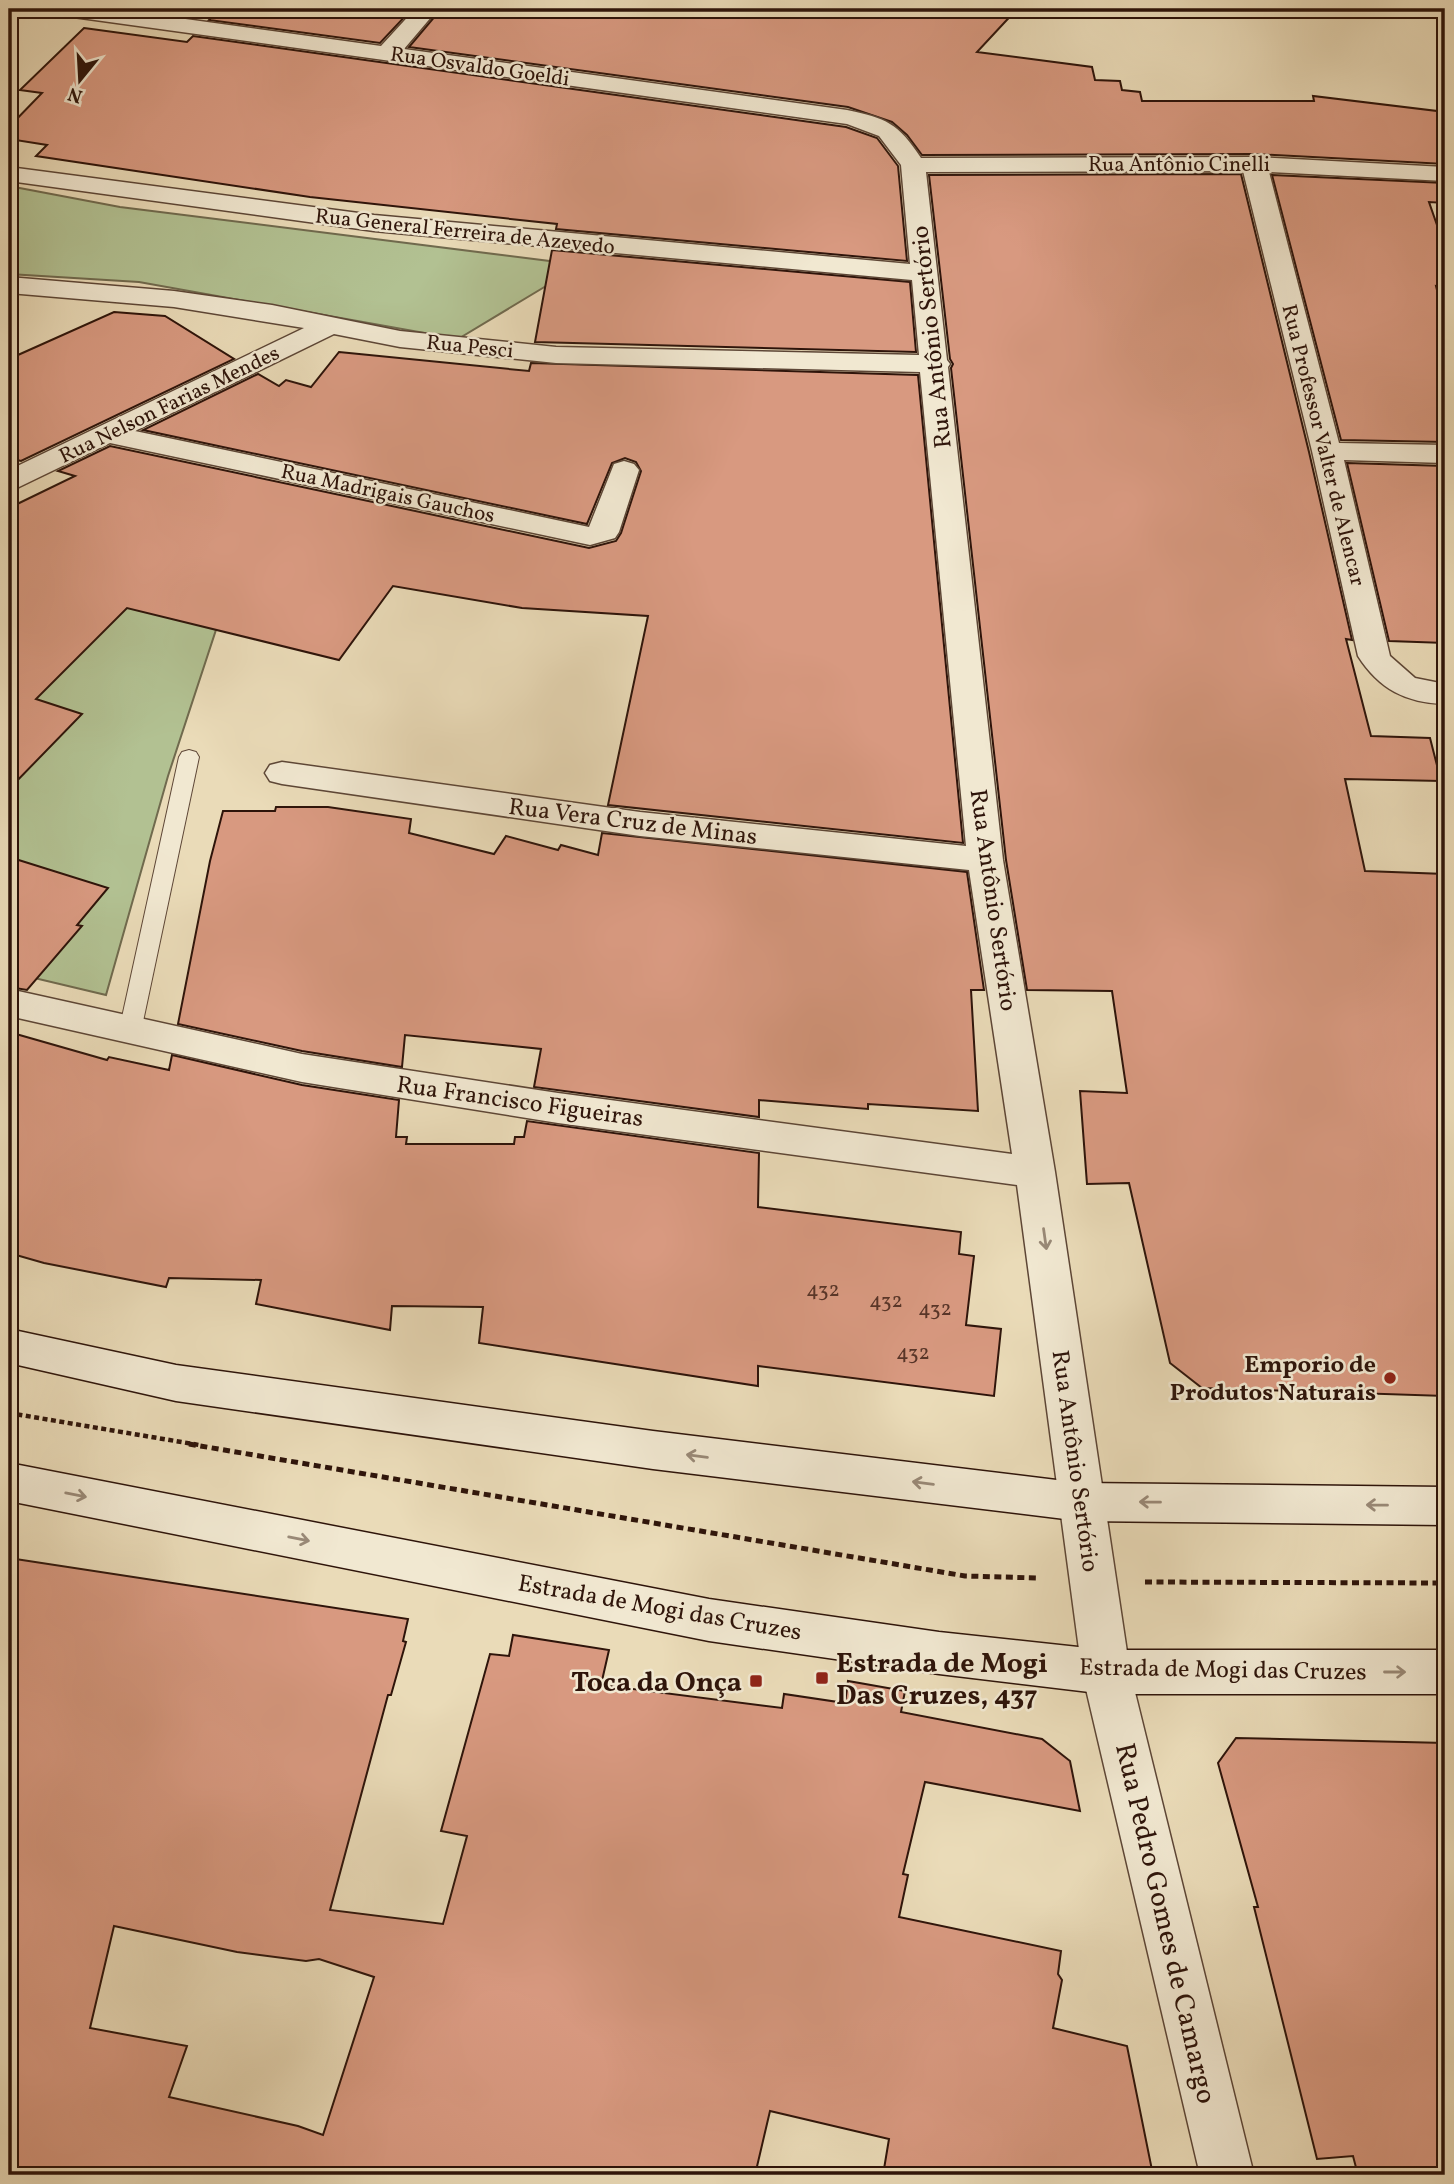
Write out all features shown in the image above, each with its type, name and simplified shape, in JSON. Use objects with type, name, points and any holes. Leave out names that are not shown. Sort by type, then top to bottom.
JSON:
[{"type":"street","name":"Rua Osvaldo Goeldi","points":[[66,9],[847,117],[871,122],[891,132]]},
{"type":"street","points":[[387,52],[427,9]]},
{"type":"street","name":"Rua Antônio Sertório","points":[[891,132],[913,166],[923,272],[936,364],[985,860],[1035,1172],[1107,1672]]},
{"type":"street","name":"Rua Antônio Cinelli","points":[[913,166],[1254,164],[1445,174]]},
{"type":"street","name":"Rua Professor Valter de Alencar","points":[[1254,164],[1327,451],[1374,656],[1396,682],[1439,694]]},
{"type":"street","name":"Rua General Ferreira de Azevedo","points":[[9,174],[374,223],[923,272]]},
{"type":"street","name":"Rua Pesci","points":[[9,285],[185,300],[272,313],[400,339],[556,355],[936,364]]},
{"type":"street","name":"Rua Nelson Farias Mendes","points":[[9,481],[329,326]]},
{"type":"street","name":"Rua Madrigais Gauchos","points":[[107,434],[590,536],[604,532],[624,470]]},
{"type":"street","points":[[1327,451],[1445,454]]},
{"type":"street","name":"Rua Vera Cruz de Minas","points":[[282,773],[640,824],[985,860]]},
{"type":"street","name":"Rua Francisco Figueiras","points":[[9,1003],[302,1068],[477,1095],[1035,1172]]},
{"type":"street","points":[[9,1346],[176,1383],[653,1450],[1081,1502],[1445,1506]]},
{"type":"street","name":"Estrada de Mogi das Cruzes","points":[[9,1482],[709,1620],[939,1653],[1107,1672],[1445,1672]]},
{"type":"street","name":"Rua Pedro Gomes de Camargo","points":[[1107,1672],[1227,2175]]},
{"type":"lane","points":[[130,1031],[189,757]]},
{"type":"path","points":[[9,1413],[965,1576],[1174,1583],[1445,1583]]},
{"type":"green space","points":[[9,186],[120,207],[581,265],[458,339],[139,282],[9,274]]},
{"type":"green space","points":[[25,508],[232,581],[168,776],[106,995],[9,972],[9,517]]},
{"type":"building","points":[[220,9],[412,9],[380,43],[209,20]]},
{"type":"building","points":[[441,9],[1017,9],[977,52],[1092,67],[1095,80],[1120,81],[1122,90],[1140,92],[1142,101],[1314,101],[1313,96],[1445,112],[1445,164],[1254,154],[922,155],[907,135],[892,122],[848,107],[409,47]]},
{"type":"building","points":[[84,28],[187,42],[193,36],[846,127],[877,138],[898,166],[907,261],[556,229],[557,224],[310,197],[36,156],[47,145],[9,139],[9,127],[42,93],[20,90]]},
{"type":"building","points":[[1241,174],[1309,452],[1352,640],[1346,639],[1371,736],[1430,738],[1441,781],[1345,779],[1365,871],[1445,874],[1445,1396],[1202,1388],[1170,1363],[1129,1183],[1087,1184],[1080,1091],[1127,1093],[1112,991],[1027,990],[1006,860],[951,368],[953,364],[950,359],[929,175]]},
{"type":"building","points":[[1272,175],[1445,183],[1445,203],[1429,202],[1445,248],[1445,287],[1436,286],[1445,323],[1445,442],[1341,440]]},
{"type":"building","points":[[552,250],[910,282],[916,352],[535,342]]},
{"type":"building","points":[[114,312],[165,316],[234,359],[21,461],[9,458],[9,359]]},
{"type":"building","points":[[339,352],[529,371],[531,363],[918,375],[963,843],[608,805],[648,616],[522,608],[393,586],[339,660],[127,608],[36,699],[82,714],[9,789],[9,508],[75,476],[58,471],[110,446],[589,548],[616,541],[641,471],[636,462],[625,458],[612,463],[587,524],[143,430],[258,374],[279,386],[286,380],[311,387]]},
{"type":"building","points":[[1347,463],[1445,466],[1445,643],[1389,641]]},
{"type":"building","points":[[276,807],[328,807],[411,819],[409,833],[494,854],[506,836],[558,850],[561,845],[598,855],[602,833],[967,872],[984,990],[971,990],[978,1111],[868,1104],[868,1109],[759,1100],[759,1117],[534,1087],[541,1049],[405,1035],[402,1067],[302,1051],[178,1024],[210,861],[223,811],[275,811]]},
{"type":"building","points":[[9,857],[108,888],[77,925],[82,926],[27,990],[9,987]]},
{"type":"building","points":[[9,1032],[107,1060],[109,1057],[169,1070],[172,1055],[302,1085],[399,1100],[396,1137],[407,1137],[406,1144],[514,1144],[515,1137],[524,1137],[527,1121],[759,1153],[758,1207],[961,1232],[959,1254],[974,1256],[966,1325],[1001,1329],[994,1396],[758,1366],[758,1386],[479,1343],[483,1307],[392,1306],[390,1330],[256,1304],[261,1280],[169,1278],[166,1287],[44,1263],[9,1253]]},
{"type":"building","points":[[9,1558],[408,1619],[403,1641],[406,1642],[391,1695],[388,1695],[330,1910],[443,1924],[467,1836],[441,1831],[490,1654],[509,1656],[513,1635],[609,1650],[601,1685],[782,1708],[784,1694],[845,1703],[848,1681],[905,1691],[901,1712],[1042,1739],[1070,1761],[1080,1811],[925,1782],[903,1874],[908,1875],[899,1917],[1061,1951],[1058,1974],[1062,1980],[1053,2028],[1127,2046],[1153,2175],[883,2175],[889,2139],[770,2111],[755,2175],[9,2175]],"holes":[[[114,1926],[237,1952],[306,1961],[319,1959],[374,1977],[323,2135],[298,2126],[169,2097],[187,2046],[90,2028]]]},
{"type":"building","points":[[1236,1738],[1445,1743],[1445,2175],[1358,2175],[1353,2156],[1317,2159],[1254,1907],[1258,1907],[1218,1763]]},
{"type":"place","name":"Emporio de Produtos Naturais","points":[[1390,1378]]},
{"type":"place","name":"Estrada de Mogi Das Cruzes, 437","points":[[822,1678]]},
{"type":"place","name":"Toca da Onça","points":[[756,1681]]}]
